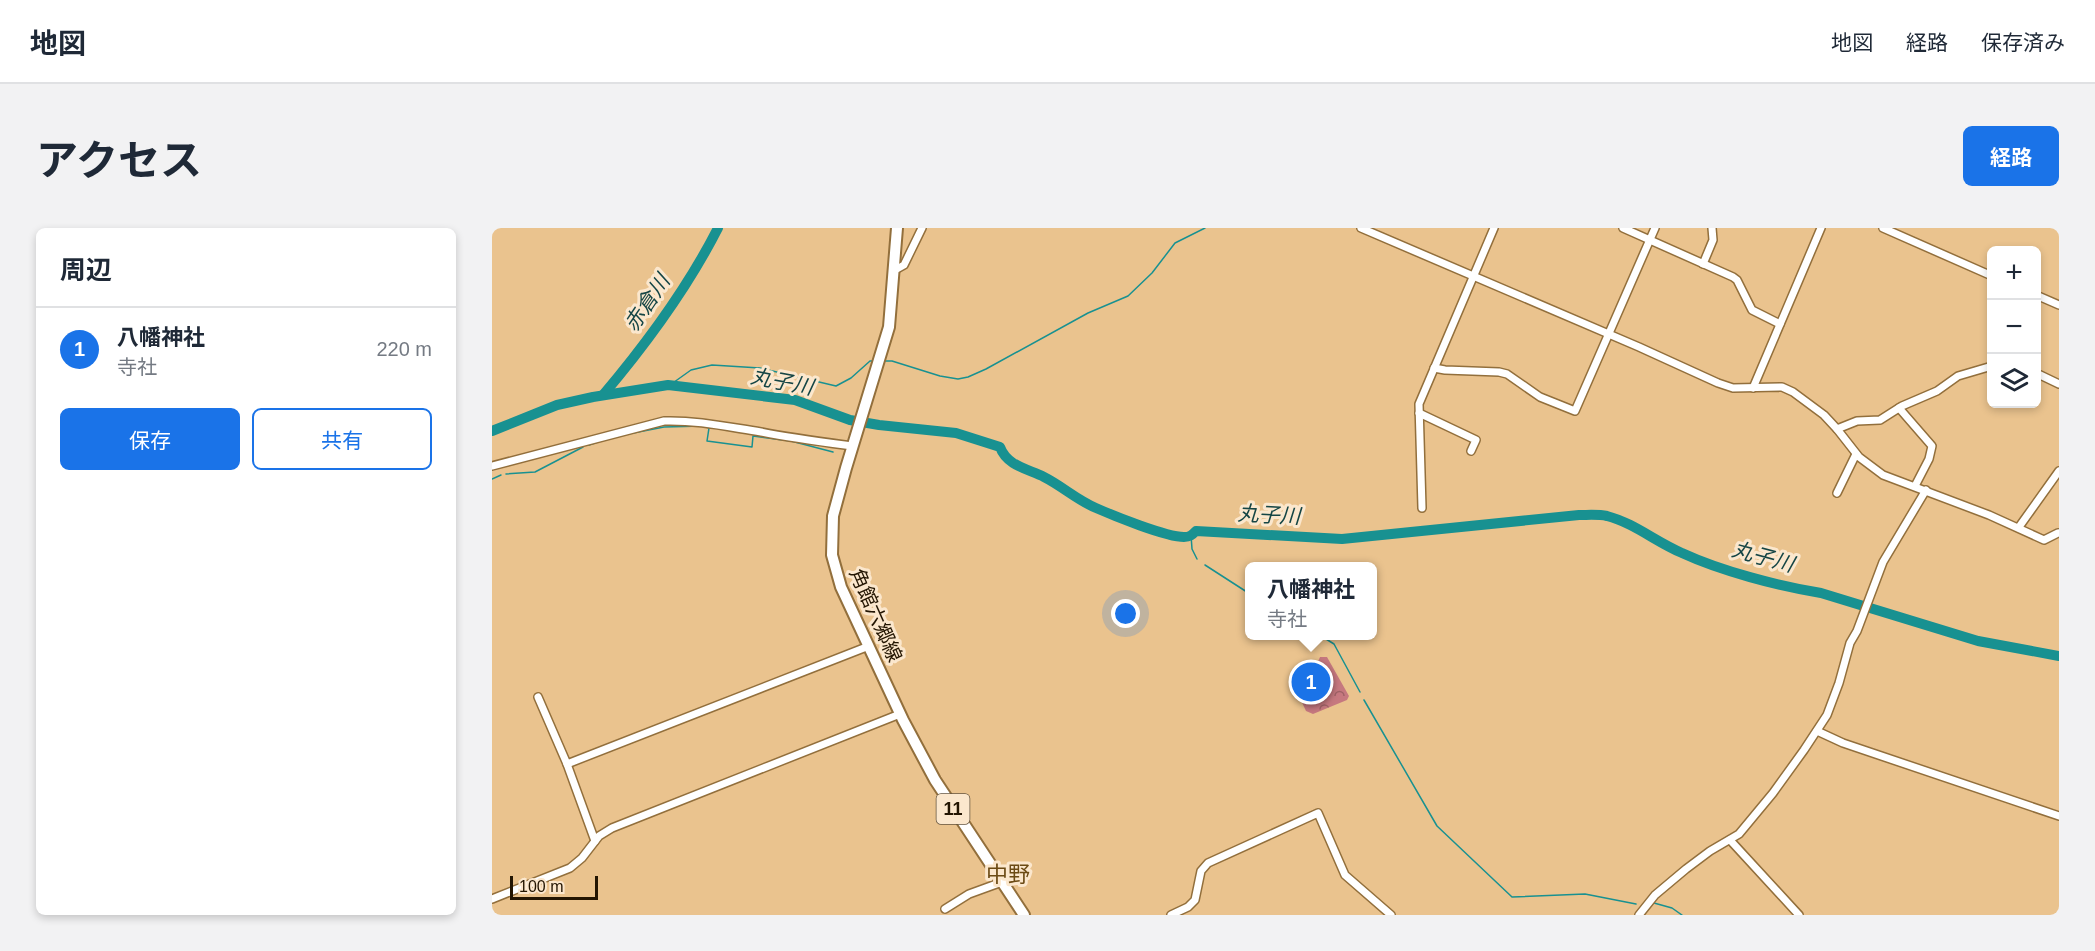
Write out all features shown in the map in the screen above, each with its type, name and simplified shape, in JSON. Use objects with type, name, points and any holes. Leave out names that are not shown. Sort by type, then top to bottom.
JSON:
[{"type":"main road","name":"角館六郷線","points":[[897,228],[889,327],[833,516],[832,555],[836,576],[868,646],[935,780],[1024,915]]},
{"type":"street","points":[[895,270],[904,265],[922,228]]},
{"type":"street","points":[[1362,228],[1718,383],[1733,388],[1782,387],[1793,392],[1824,415],[1856,454],[1883,476],[1926,490],[2019,527],[2044,540],[2058,533]]},
{"type":"street","points":[[1422,508],[1419,404],[1494,228]]},
{"type":"street","points":[[1623,228],[1737,280],[1752,310],[1780,324]]},
{"type":"street","points":[[1434,368],[1507,374],[1540,397],[1575,411],[1655,228]]},
{"type":"street","points":[[1703,264],[1713,240],[1712,228]]},
{"type":"street","points":[[1753,388],[1821,228]]},
{"type":"street","points":[[1883,228],[1987,274]]},
{"type":"street","points":[[2041,297],[2059,305]]},
{"type":"street","points":[[1837,429],[1857,421],[1880,420],[1899,408],[1937,391],[1958,376],[1987,367]]},
{"type":"street","points":[[2041,375],[2059,384]]},
{"type":"street","points":[[1899,408],[1932,446],[1929,459],[1915,486]]},
{"type":"street","points":[[1419,413],[1476,440],[1471,451]]},
{"type":"street","points":[[492,466],[664,421],[680,420],[852,446]]},
{"type":"street","points":[[1837,493],[1856,454]]},
{"type":"street","points":[[2019,527],[2059,471]]},
{"type":"street","points":[[1639,915],[1655,895],[1686,869],[1739,834],[1817,731],[1833,700],[1850,643],[1857,631],[1883,562],[1926,490]]},
{"type":"street","points":[[567,764],[868,646]]},
{"type":"street","points":[[538,697],[567,764],[595,841]]},
{"type":"street","points":[[492,899],[570,868],[582,858],[604,832],[612,828],[900,714]]},
{"type":"street","points":[[1817,731],[1843,743],[2059,816]]},
{"type":"street","points":[[1171,915],[1192,904],[1195,900],[1201,871],[1208,863],[1318,813],[1345,875],[1356,887],[1391,915]]},
{"type":"street","points":[[1730,840],[1798,915]]},
{"type":"street","points":[[945,909],[969,894],[1002,882]]},
{"type":"green space","points":[[1320,657],[1327,657],[1349,696],[1347,700],[1313,714],[1306,711],[1292,681],[1296,671],[1303,668],[1309,672],[1306,683],[1308,690],[1311,693],[1321,692],[1325,687],[1317,664]]},
{"type":"waterway","name":"赤倉川","points":[[603,395],[665,315],[693,273],[718,228]]},
{"type":"waterway","points":[[884,361],[892,361],[940,376],[958,379],[968,377],[1088,313],[1128,296],[1152,273],[1175,243],[1205,228]]},
{"type":"waterway","points":[[670,385],[691,370],[712,365],[760,368],[836,386],[873,361]]},
{"type":"waterway","name":"丸子川","points":[[492,431],[557,405],[668,385],[795,400],[850,420],[956,433],[1000,447],[1013,463],[1051,481],[1089,505],[1140,526],[1176,536],[1188,537],[1196,531],[1342,539],[1579,515],[1604,515],[1626,523],[1697,560],[1732,572],[1821,593],[1978,641],[2059,656]]},
{"type":"waterway","points":[[628,434],[664,427],[703,426],[709,428],[707,441],[752,447],[753,436],[791,441],[833,452]]},
{"type":"waterway","points":[[589,445],[598,442]]},
{"type":"waterway","points":[[506,474],[535,472],[583,447]]},
{"type":"waterway","points":[[492,479],[501,475]]},
{"type":"waterway","points":[[1191,535],[1192,549],[1197,559]]},
{"type":"waterway","points":[[1205,565],[1245,591]]},
{"type":"waterway","points":[[1328,640],[1334,644],[1360,692]]},
{"type":"waterway","points":[[1364,700],[1437,826],[1512,897],[1585,894],[1636,904]]},
{"type":"waterway","points":[[1654,903],[1672,908],[1682,915]]},
{"type":"place","name":"八幡神社","points":[[1311,682]]},
{"type":"district","name":"中野","points":[[1008,874]]}]
